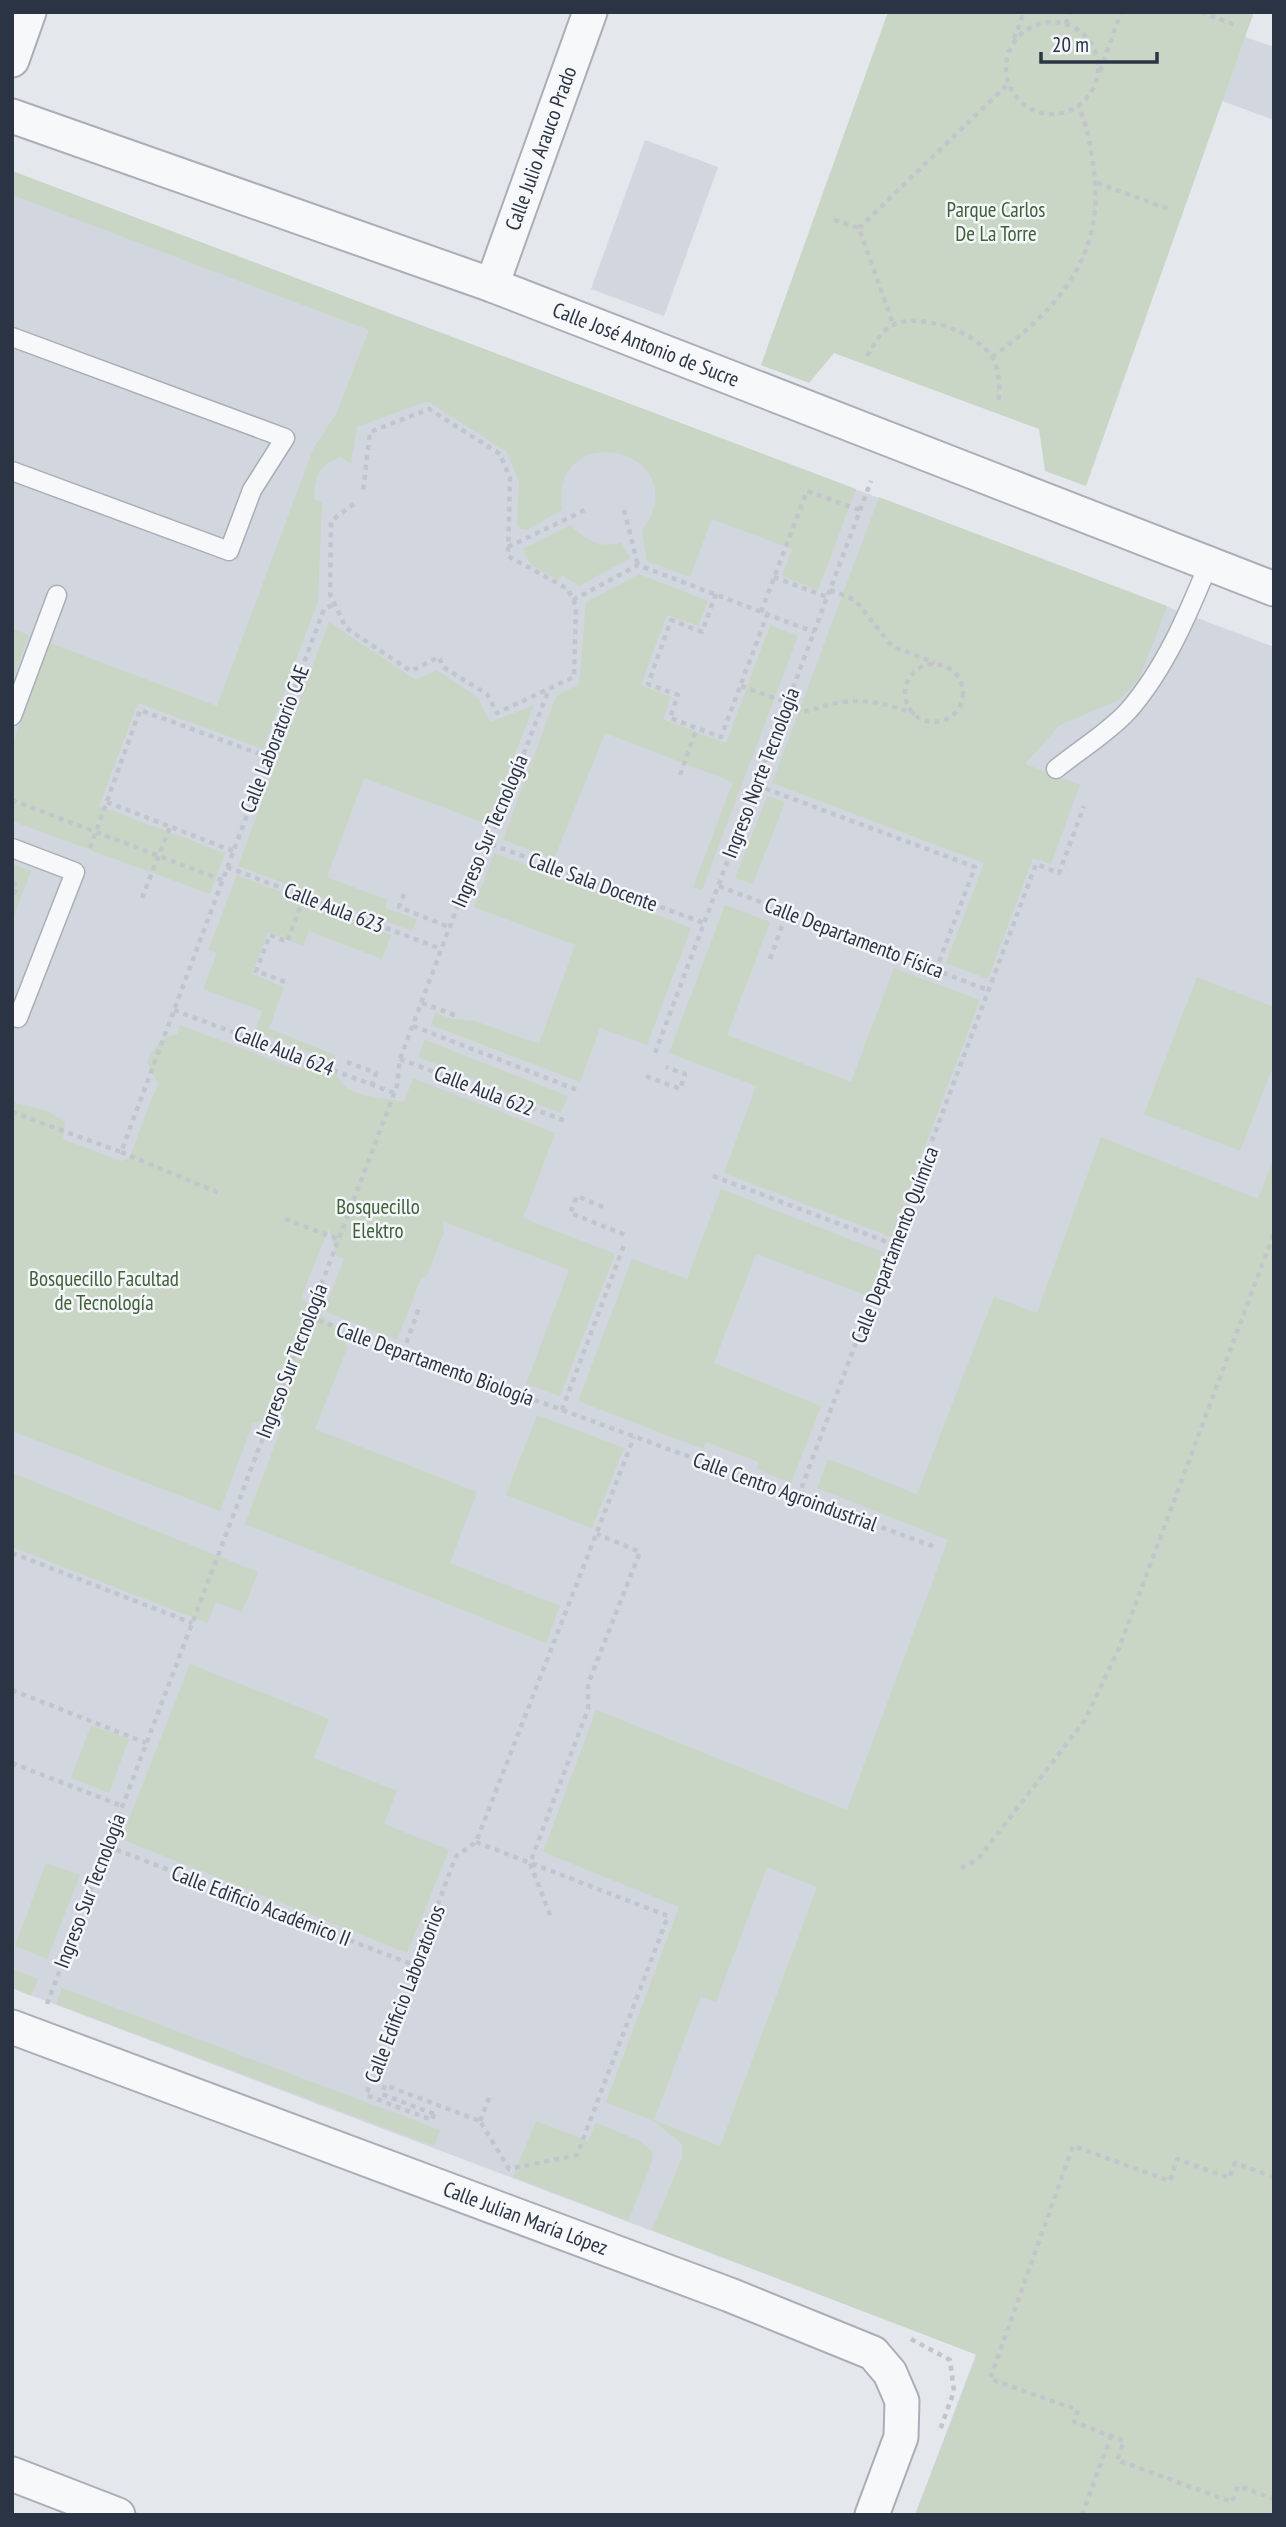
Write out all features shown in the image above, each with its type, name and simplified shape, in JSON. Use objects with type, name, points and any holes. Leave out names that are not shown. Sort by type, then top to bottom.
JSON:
[{"type":"street","points":[[12,60],[29,12]]},
{"type":"street","name":"Calle Julio Arauco Prado","points":[[492,285],[590,12]]},
{"type":"street","name":"Calle José Antonio de Sucre","points":[[12,116],[492,285],[1274,589]]},
{"type":"street","name":"Calle Julian María López","points":[[23,2031],[730,2295],[873,2353],[890,2373],[902,2402],[901,2437],[872,2515]]},
{"type":"street","points":[[12,2474],[118,2515]]},
{"type":"lane","points":[[12,337],[285,438],[252,490],[229,551],[12,471]]},
{"type":"lane","points":[[1056,769],[1126,712],[1152,680],[1188,614],[1209,563]]},
{"type":"lane","points":[[12,716],[57,595]]},
{"type":"lane","points":[[12,848],[75,872],[18,1018],[12,1016]]},
{"type":"path","points":[[1024,12],[1007,57],[1008,84],[1014,96],[1037,112],[1059,114],[1078,107],[1095,86],[1121,12]]},
{"type":"path","points":[[1066,24],[1070,12]]},
{"type":"path","points":[[1201,12],[1235,24]]},
{"type":"path","points":[[1013,43],[1023,32],[1036,25],[1051,22],[1066,24],[1080,31],[1097,56],[1095,86]]},
{"type":"path","points":[[859,228],[1008,84]]},
{"type":"path","points":[[992,357],[1038,322],[1079,270],[1096,211],[1097,183],[1085,119],[1078,107]]},
{"type":"path","points":[[1097,183],[1169,209]]},
{"type":"path","points":[[834,219],[859,228]]},
{"type":"path","points":[[859,228],[893,324]]},
{"type":"path","points":[[867,355],[877,337],[893,324],[907,321],[934,323],[962,331],[992,357],[1000,388],[998,404]]},
{"type":"path","points":[[354,503],[331,521],[330,594],[346,628],[411,671],[439,657],[443,667],[487,694],[497,713],[574,677],[576,606],[568,589],[508,556],[510,478],[500,453],[429,409],[370,432],[363,491]]},
{"type":"path","name":"Ingreso Norte Tecnología","points":[[655,1052],[871,481]]},
{"type":"path","points":[[761,612],[807,491],[860,510]]},
{"type":"path","points":[[509,547],[589,508]]},
{"type":"path","points":[[624,510],[638,565]]},
{"type":"path","points":[[573,600],[638,565],[814,632]]},
{"type":"path","points":[[774,577],[827,597]]},
{"type":"path","points":[[784,712],[807,713],[843,702],[873,701],[932,722],[950,717],[961,703],[963,694],[958,677],[944,665],[935,664],[892,646],[855,600],[830,590]]},
{"type":"path","points":[[716,594],[702,632],[671,620],[648,684],[678,695],[670,718],[722,737],[767,615]]},
{"type":"path","name":"Calle Laboratorio CAE","points":[[121,1152],[324,609],[335,604]]},
{"type":"path","points":[[916,715],[906,700],[907,682],[918,669],[935,664]]},
{"type":"path","points":[[741,686],[788,703]]},
{"type":"path","name":"Ingreso Sur Tecnología","points":[[23,2031],[107,1846],[394,1093],[400,1059],[449,927],[482,841],[495,827],[549,689]]},
{"type":"path","points":[[88,853],[140,710],[268,757]]},
{"type":"path","points":[[680,775],[697,728]]},
{"type":"path","points":[[757,785],[975,867],[936,970]]},
{"type":"path","points":[[12,800],[222,880]]},
{"type":"path","points":[[107,802],[233,851]]},
{"type":"path","name":"Calle Departamento Química","points":[[798,1497],[895,1245],[1036,864],[1059,873],[1084,806]]},
{"type":"path","points":[[142,898],[170,827]]},
{"type":"path","name":"Calle Sala Docente","points":[[482,841],[704,923]]},
{"type":"path","name":"Calle Aula 623","points":[[227,867],[441,949]]},
{"type":"path","points":[[12,883],[18,885],[12,899]]},
{"type":"path","name":"Calle Departamento Física","points":[[719,886],[990,991]]},
{"type":"path","points":[[404,894],[399,907],[449,927]]},
{"type":"path","points":[[285,982],[256,971],[270,935],[287,942],[304,897]]},
{"type":"path","points":[[770,958],[787,912]]},
{"type":"path","points":[[421,1003],[457,1016]]},
{"type":"path","name":"Calle Aula 624","points":[[174,1010],[394,1093]]},
{"type":"path","name":"Calle Aula 622","points":[[413,1026],[580,1091]]},
{"type":"path","name":"Calle Aula 622","points":[[400,1059],[568,1122]]},
{"type":"path","points":[[347,1062],[376,1073],[372,1085]]},
{"type":"path","points":[[646,1076],[680,1089],[685,1074],[666,1067]]},
{"type":"path","points":[[12,1112],[121,1152],[219,1193]]},
{"type":"path","points":[[713,1176],[895,1245]]},
{"type":"path","points":[[603,1207],[577,1196],[570,1213],[628,1236]]},
{"type":"path","points":[[285,1219],[338,1240]]},
{"type":"path","points":[[961,1868],[978,1859],[1085,1720],[1119,1648],[1274,1233]]},
{"type":"path","points":[[562,1410],[624,1245]]},
{"type":"path","points":[[403,1352],[419,1308]]},
{"type":"path","name":"Calle Departamento Biología","points":[[308,1317],[562,1410]]},
{"type":"path","name":"Calle Centro Agroindustrial","points":[[562,1410],[935,1547]]},
{"type":"path","points":[[550,1914],[530,1863],[588,1709],[588,1684],[640,1552],[597,1534],[634,1437]]},
{"type":"path","name":"Calle Edificio Laboratorios","points":[[480,2121],[385,2085],[382,2094],[434,2114],[432,2120],[366,2095],[456,1856],[476,1842],[597,1534]]},
{"type":"path","points":[[12,1553],[192,1623]]},
{"type":"path","points":[[12,1690],[146,1743]]},
{"type":"path","points":[[12,1763],[122,1806]]},
{"type":"path","points":[[476,1842],[668,1916],[577,2155],[509,2169],[480,2121],[491,2093]]},
{"type":"path","name":"Calle Edificio Académico II","points":[[107,1846],[416,1966]]},
{"type":"path","points":[[1274,2177],[1235,2163],[1229,2178],[1177,2159],[1170,2180],[1073,2146],[990,2379],[1078,2410],[1074,2423],[1124,2441],[1117,2460],[1232,2502],[1238,2486],[1274,2499]]},
{"type":"path","points":[[1082,2515],[1111,2436]]},
{"type":"shaded area","points":[[1245,37],[1274,47],[1274,120],[1222,101]]},
{"type":"shaded area","points":[[645,140],[718,167],[664,316],[591,289]]},
{"type":"shaded area","points":[[12,171],[1274,647],[1274,2515],[915,2515],[976,2354],[12,1988]]},
{"type":"green space","name":"Parque Carlos De La Torre","points":[[888,12],[1254,12],[1086,486],[1045,471],[1039,429],[834,353],[809,383],[761,365]]},
{"type":"green space","points":[[12,171],[856,489],[818,590],[782,576],[792,549],[712,519],[690,577],[647,561],[642,531],[655,503],[652,480],[639,463],[619,454],[597,453],[578,461],[564,480],[562,510],[527,530],[521,529],[517,523],[519,481],[507,452],[427,401],[357,427],[351,464],[340,457],[327,464],[319,473],[314,499],[322,503],[318,601],[263,749],[138,703],[99,806],[225,853],[210,894],[12,821],[12,746],[50,643],[217,706],[313,449],[336,414],[369,330],[12,195]]},
{"type":"green space","points":[[879,497],[1167,606],[1139,680],[1119,700],[1060,725],[1025,764],[1080,785],[1051,864],[1033,858],[988,979],[946,963],[984,863],[772,783]]},
{"type":"green space","points":[[570,525],[593,542],[607,545],[621,542],[630,558],[579,586],[562,575],[558,580],[530,564],[523,549]]},
{"type":"green space","points":[[639,574],[708,601],[698,626],[667,615],[641,685],[671,697],[663,719],[726,743],[770,625],[798,636],[702,890],[693,887],[733,782],[605,733],[554,859],[503,840],[556,696],[579,684],[586,602]]},
{"type":"green space","points":[[329,622],[416,680],[437,670],[478,698],[490,722],[534,705],[488,824],[364,778],[327,877],[387,900],[385,908],[417,919],[412,931],[238,866]]},
{"type":"green space","points":[[12,629],[29,635],[12,681]]},
{"type":"green space","points":[[767,796],[785,802],[753,884],[735,878]]},
{"type":"green space","points":[[494,853],[691,928],[647,1045],[600,1028],[580,1082],[431,1025],[435,1013],[453,1019],[475,1021],[539,1044],[575,945],[474,907]]},
{"type":"green space","points":[[12,864],[31,871],[12,921]]},
{"type":"green space","points":[[237,875],[391,935],[382,959],[309,931],[303,946],[268,932],[252,974],[284,987],[269,1029],[336,1055],[333,1062],[255,1031],[262,1011],[203,989],[217,953],[208,950]]},
{"type":"green space","points":[[725,905],[770,922],[727,1035],[851,1082],[894,968],[980,1000],[891,1237],[724,1173],[756,1086],[669,1053]]},
{"type":"green space","points":[[1197,977],[1274,1007],[1274,1064],[1240,1151],[1144,1114]]},
{"type":"green space","points":[[180,1025],[299,1070],[319,1061],[331,1068],[346,1087],[363,1095],[404,1102],[413,1078],[555,1133],[523,1218],[615,1254],[560,1396],[526,1384],[569,1270],[443,1221],[444,1232],[427,1276],[421,1278],[397,1340],[324,1311],[344,1259],[336,1255],[329,1228],[301,1298],[352,1339],[345,1344],[348,1346],[315,1429],[477,1492],[450,1563],[560,1606],[546,1643],[245,1524],[286,1415],[253,1423],[220,1511],[12,1431],[12,1102],[48,1111],[65,1122],[63,1139],[121,1161],[129,1158],[158,1083],[147,1062],[159,1044],[177,1034]]},
{"type":"green space","points":[[425,1040],[568,1096],[561,1113],[418,1057]]},
{"type":"green space","points":[[1101,1137],[1258,1199],[1274,1158],[1274,2515],[915,2515],[977,2355],[652,2230],[682,2158],[682,2144],[654,2121],[606,2102],[679,1907],[543,1852],[596,1710],[847,1810],[948,1540],[817,1488],[828,1459],[917,1494],[994,1297],[1037,1313]],"holes":[[[767,1867],[817,1887],[720,2146],[654,2120],[701,1996],[716,2002]]]},
{"type":"green space","points":[[721,1189],[885,1253],[868,1296],[756,1254],[714,1363],[821,1406],[791,1483],[757,1469],[759,1462],[706,1442],[703,1449],[578,1401],[632,1259],[687,1279]]},
{"type":"green space","points":[[537,1415],[624,1448],[592,1528],[506,1495]]},
{"type":"green space","points":[[12,1473],[258,1572],[242,1612],[216,1602],[207,1623],[12,1547]]},
{"type":"green space","points":[[190,1664],[329,1719],[314,1758],[397,1791],[384,1824],[449,1850],[407,1953],[121,1839]]},
{"type":"green space","points":[[91,1725],[129,1739],[109,1793],[71,1778]]},
{"type":"green space","points":[[46,1863],[80,1875],[47,1959],[15,1946]]},
{"type":"green space","points":[[12,1969],[38,1979],[31,1996],[12,1988]]},
{"type":"green space","points":[[62,1988],[440,2130],[434,2146],[56,2004]]},
{"type":"green space","points":[[536,2121],[588,2141],[596,2123],[638,2140],[652,2151],[653,2159],[628,2221],[513,2177]]},
{"type":"park label","name":"Bosquecillo Elektro","points":[[378,1219]]},
{"type":"park label","name":"Bosquecillo Facultad de Tecnología","points":[[104,1291]]}]
